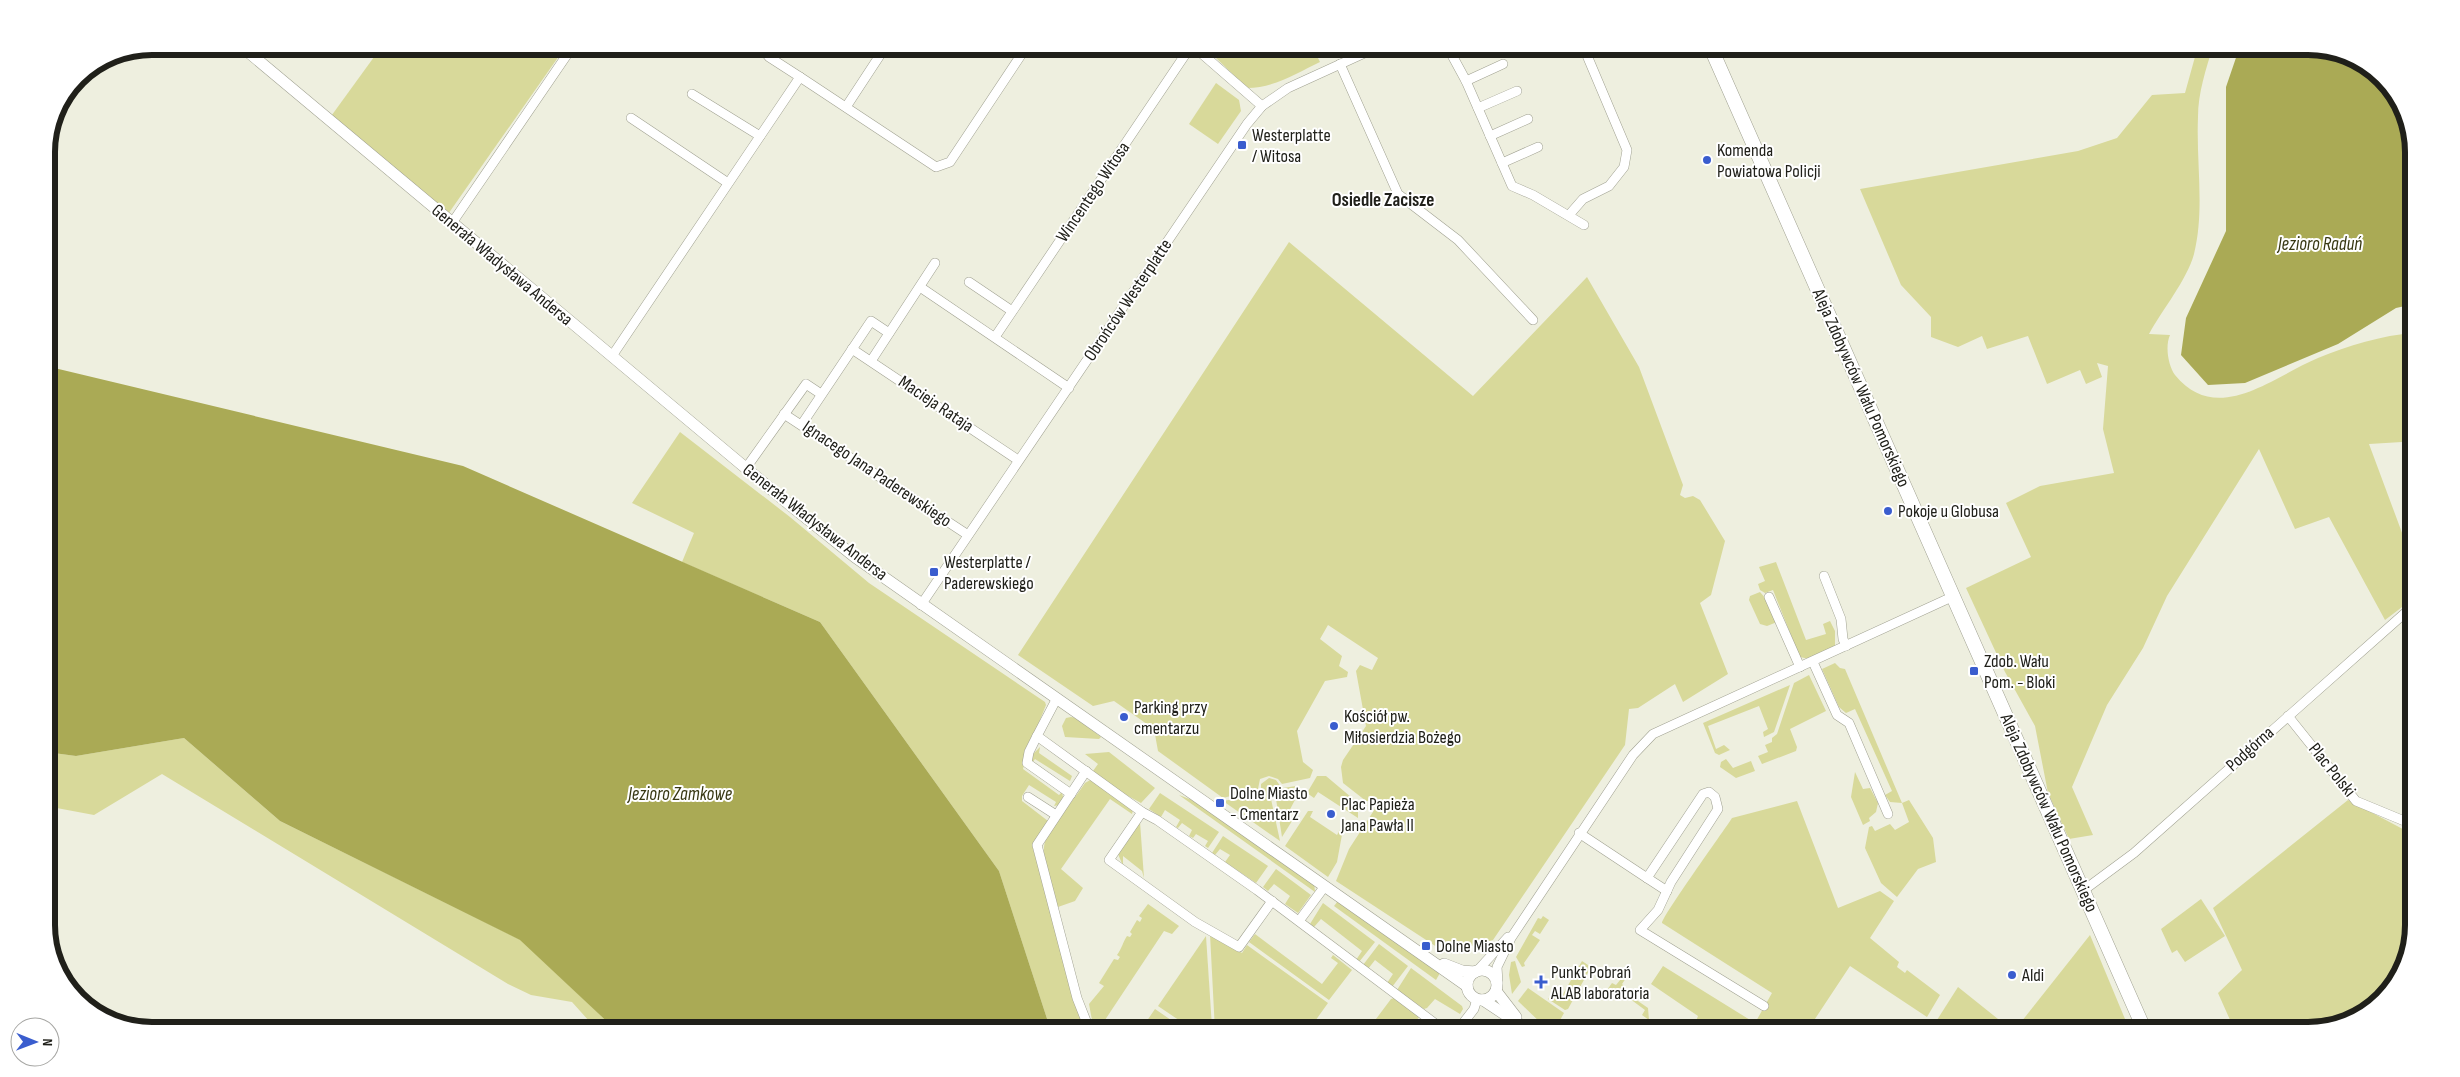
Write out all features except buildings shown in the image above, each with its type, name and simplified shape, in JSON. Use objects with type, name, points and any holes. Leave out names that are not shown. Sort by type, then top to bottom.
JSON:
[{"type":"main road","name":"Generała Władysława Andersa","points":[[252,55],[822,532],[921,605],[1057,698],[1467,986]]},
{"type":"main road","name":"Aleja Zdobywców Wału Pomorskiego","points":[[1714,55],[2141,1022]]},
{"type":"main road","name":"Generała Władysława Andersa","points":[[1421,955],[1452,968],[1476,971]]},
{"type":"main road","points":[[1515,1022],[1469,993],[1467,986],[1470,976],[1476,971],[1490,972],[1501,1000],[1521,1022]]},
{"type":"main road","points":[[1480,1000],[1492,997],[1497,986]]},
{"type":"street","points":[[452,222],[567,55]]},
{"type":"street","points":[[767,55],[936,167],[950,162],[1021,55]]},
{"type":"street","points":[[846,107],[880,55]]},
{"type":"street","name":"Wincentego Witosa","points":[[995,337],[1186,55]]},
{"type":"street","name":"Wincentego Witosa","points":[[1202,55],[1262,106]]},
{"type":"street","name":"Obrońców Westerplatte","points":[[921,605],[1247,124],[1262,106],[1288,88],[1360,55]]},
{"type":"street","points":[[1452,55],[1466,81],[1512,186],[1533,195],[1584,225]]},
{"type":"street","points":[[1569,215],[1583,199],[1609,186],[1624,167],[1627,160],[1627,150],[1587,55]]},
{"type":"street","points":[[1340,64],[1398,194],[1458,240],[1533,320]]},
{"type":"street","points":[[1466,81],[1503,64]]},
{"type":"street","points":[[612,356],[800,77]]},
{"type":"street","points":[[1478,108],[1517,91]]},
{"type":"street","points":[[692,94],[760,136]]},
{"type":"street","points":[[631,118],[728,184]]},
{"type":"street","points":[[1490,136],[1528,119]]},
{"type":"street","points":[[1502,163],[1538,147]]},
{"type":"street","points":[[871,361],[936,263]]},
{"type":"street","points":[[970,282],[1012,311]]},
{"type":"street","points":[[920,287],[1069,388]]},
{"type":"street","points":[[802,424],[871,322],[889,333]]},
{"type":"street","name":"Macieja Rataja","points":[[852,349],[1018,460]]},
{"type":"street","points":[[746,468],[806,384],[821,394]]},
{"type":"street","name":"Ignacego Jana Paderewskiego","points":[[784,414],[802,424],[968,535]]},
{"type":"street","points":[[1824,576],[1841,619],[1843,639],[1846,646]]},
{"type":"street","points":[[1497,986],[1497,972],[1500,960],[1524,917],[1632,755],[1654,734],[1954,596]]},
{"type":"street","points":[[1769,597],[1800,667]]},
{"type":"street","name":"Podgórna","points":[[2084,890],[2134,853],[2405,613]]},
{"type":"street","points":[[1813,662],[1837,714],[1849,723],[1888,814]]},
{"type":"street","points":[[1057,698],[1029,752],[1027,763],[1070,794]]},
{"type":"street","name":"Plac Polski","points":[[2288,716],[2356,801],[2405,821]]},
{"type":"street","points":[[1037,736],[1142,812],[1272,901],[1433,1022]]},
{"type":"street","points":[[1086,771],[1037,845],[1077,998],[1086,1022]]},
{"type":"street","points":[[1648,878],[1703,794],[1710,792],[1715,797],[1718,809],[1667,891],[1658,910],[1640,930],[1764,1006]]},
{"type":"street","points":[[1028,797],[1056,815]]},
{"type":"street","points":[[1142,812],[1109,860],[1194,922],[1239,947],[1272,901]]},
{"type":"street","points":[[1579,834],[1667,891]]},
{"type":"street","points":[[1298,921],[1325,886]]},
{"type":"street","points":[[1476,971],[1524,917]]},
{"type":"street","points":[[1463,1022],[1480,1000]]},
{"type":"green space","points":[[375,55],[560,55],[446,217],[329,119]]},
{"type":"green space","points":[[1316,55],[1320,62],[1276,83],[1247,88],[1214,56]]},
{"type":"green space","points":[[2196,55],[2210,55],[2198,108],[2200,203],[2194,254],[2186,274],[2149,334],[2170,335],[2168,339],[2168,355],[2171,366],[2175,375],[2191,390],[2209,397],[2227,397],[2246,393],[2341,349],[2405,334],[2405,410],[2402,442],[2369,444],[2405,541],[2405,605],[2385,620],[2329,517],[2295,529],[2259,449],[2167,596],[2143,648],[2107,705],[2072,787],[2093,835],[2069,839],[2048,793],[2035,726],[2005,672],[1966,588],[2031,557],[2006,503],[2040,486],[2114,473],[2103,429],[2108,366],[2097,363],[2102,377],[2086,384],[2080,370],[2047,384],[2028,336],[1987,349],[1982,336],[1958,347],[1931,337],[1931,317],[1901,285],[1860,189],[2078,151],[2117,138],[2152,95],[2185,93]]},
{"type":"green space","points":[[1216,83],[1239,100],[1241,111],[1218,144],[1189,124]]},
{"type":"green space","points":[[1289,242],[1473,396],[1587,277],[1639,367],[1683,485],[1680,495],[1685,498],[1693,496],[1700,500],[1725,541],[1711,595],[1700,603],[1728,674],[1683,702],[1675,684],[1638,708],[1629,709],[1625,745],[1493,940],[1446,953],[1336,881],[1349,849],[1380,801],[1366,801],[1343,783],[1341,767],[1343,760],[1366,726],[1356,671],[1360,665],[1372,670],[1378,658],[1328,625],[1320,639],[1342,656],[1339,666],[1348,672],[1347,677],[1325,681],[1297,731],[1303,762],[1313,770],[1310,778],[1282,784],[1278,779],[1269,776],[1260,779],[1258,789],[1223,798],[1158,751],[1154,729],[1114,701],[1093,706],[1018,655]]},
{"type":"green space","points":[[680,432],[790,517],[869,583],[1045,702],[1046,705],[1029,747],[1023,769],[1059,795],[1062,792],[1063,797],[1059,805],[1054,806],[1056,802],[1029,785],[1022,796],[1022,801],[1048,821],[1032,845],[1083,1022],[1048,1022],[999,871],[820,622],[682,562],[694,533],[632,503]]},
{"type":"green space","points":[[1776,562],[1806,640],[1826,634],[1823,624],[1830,621],[1835,631],[1835,646],[1809,659],[1800,657],[1773,590],[1765,593],[1760,590],[1758,584],[1765,581],[1759,567]]},
{"type":"green space","points":[[1760,592],[1767,600],[1777,622],[1767,626],[1760,624],[1749,600],[1750,596]]},
{"type":"green space","points":[[1835,663],[1840,668],[1845,669],[1902,803],[1890,802],[1885,795],[1892,791],[1855,709],[1846,713],[1839,707],[1822,669]]},
{"type":"green space","points":[[1809,675],[1826,711],[1790,729],[1797,747],[1796,751],[1762,764],[1758,756],[1768,752],[1765,745],[1772,742],[1772,738],[1777,734],[1794,683]]},
{"type":"green space","points":[[1790,685],[1774,732],[1764,737],[1763,732],[1768,729],[1759,706],[1708,726],[1716,749],[1724,745],[1730,750],[1719,755],[1715,753],[1703,723]]},
{"type":"green space","points":[[1066,718],[1076,718],[1101,737],[1099,739],[1065,737],[1062,726]]},
{"type":"green space","points":[[184,738],[280,821],[521,940],[608,1022],[590,1022],[572,1002],[531,995],[508,984],[162,774],[94,815],[55,808],[55,753],[76,756]]},
{"type":"green space","points":[[1040,747],[1039,753],[1072,776],[1070,781],[1035,759],[1032,763],[1031,756]]},
{"type":"green space","points":[[1109,752],[1155,788],[1141,803],[1119,791],[1093,771],[1098,764],[1085,754]]},
{"type":"green space","points":[[1726,759],[1733,768],[1751,761],[1755,771],[1736,778],[1720,767],[1721,762]]},
{"type":"green space","points":[[1855,772],[1863,789],[1870,788],[1878,803],[1876,812],[1869,818],[1870,821],[1863,825],[1851,797]]},
{"type":"green space","points":[[1317,776],[1326,776],[1358,803],[1358,818],[1318,792],[1314,798],[1307,793]]},
{"type":"green space","points":[[1269,778],[1276,780],[1281,787],[1278,795],[1271,799],[1280,841],[1223,801],[1261,794],[1261,784]]},
{"type":"green space","points":[[1092,779],[1133,810],[1132,814],[1110,799],[1061,869],[1083,888],[1075,901],[1058,907],[1045,865],[1045,842],[1057,821],[1085,783]]},
{"type":"green space","points":[[1296,786],[1291,795],[1296,798],[1286,817],[1292,821],[1282,837],[1276,799],[1283,788]]},
{"type":"green space","points":[[1160,793],[1219,832],[1208,848],[1205,846],[1208,841],[1196,834],[1193,838],[1189,836],[1192,830],[1182,823],[1178,828],[1176,827],[1180,820],[1165,810],[1161,817],[1149,809]]},
{"type":"green space","points":[[1179,795],[1192,800],[1314,882],[1315,892]]},
{"type":"green space","points":[[1909,800],[1933,838],[1936,862],[1918,869],[1897,897],[1881,883],[1865,848],[1869,827],[1872,826],[1875,831],[1890,824],[1895,830],[1909,822],[1902,803]]},
{"type":"green space","points":[[2348,800],[2405,830],[2405,932],[2402,950],[2392,974],[2377,994],[2362,1006],[2345,1015],[2333,1019],[2308,1022],[2231,1022],[2218,993],[2242,970],[2213,908]]},
{"type":"green space","points":[[1797,801],[1838,908],[1880,891],[1894,901],[1870,938],[1899,962],[1897,967],[1905,973],[1907,970],[1940,995],[1927,1017],[1850,966],[1813,1022],[1756,1022],[1772,993],[1662,923],[1682,890],[1732,818]]},
{"type":"green space","points":[[1308,811],[1313,811],[1310,817],[1337,835],[1341,828],[1343,829],[1337,862],[1328,877],[1285,846]]},
{"type":"green space","points":[[1140,822],[1144,878],[1142,871],[1123,856],[1123,866],[1118,854]]},
{"type":"green space","points":[[1223,836],[1268,866],[1256,883],[1225,862],[1230,855],[1220,849],[1215,855],[1212,853]]},
{"type":"green space","points":[[1276,869],[1311,895],[1298,913],[1285,904],[1290,896],[1274,884],[1268,891],[1263,887]]},
{"type":"green space","points":[[2201,899],[2225,936],[2185,962],[2177,950],[2172,953],[2161,929]]},
{"type":"green space","points":[[1338,901],[1440,973],[1436,980],[1334,906]]},
{"type":"green space","points":[[1323,903],[1375,942],[1359,962],[1356,960],[1362,951],[1321,919],[1314,927],[1310,924]]},
{"type":"green space","points":[[1148,904],[1179,926],[1172,934],[1164,931],[1105,1020],[1108,1022],[1092,1022],[1089,1004],[1104,986],[1099,983],[1114,959],[1118,960],[1120,957],[1117,955],[1127,936],[1130,937],[1132,934],[1130,932],[1137,920],[1140,922],[1142,918],[1139,916]]},
{"type":"green space","points":[[1543,916],[1549,920],[1540,934],[1535,931],[1532,935],[1540,940],[1524,963],[1525,966],[1522,967],[1516,957],[1538,918],[1541,919]]},
{"type":"green space","points":[[1210,934],[1242,953],[1247,945],[1328,1003],[1314,1022],[1215,1022]]},
{"type":"green space","points":[[1255,934],[1322,984],[1338,963],[1331,958],[1333,955],[1352,970],[1329,1000],[1249,942]]},
{"type":"green space","points":[[2090,935],[2126,1022],[2021,1022]]},
{"type":"green space","points":[[1206,936],[1212,1022],[1182,1022],[1158,1006]]},
{"type":"green space","points":[[1379,944],[1408,966],[1392,987],[1387,983],[1393,974],[1375,960],[1368,969],[1363,965]]},
{"type":"green space","points":[[1515,961],[1521,982],[1512,994],[1509,975],[1511,962]]},
{"type":"green space","points":[[1582,961],[1591,967],[1568,1009],[1565,1010],[1548,999],[1551,996],[1559,1001]]},
{"type":"green space","points":[[1663,966],[1753,1022],[1698,1022],[1696,1021],[1698,1016],[1651,984]]},
{"type":"green space","points":[[1411,968],[1462,1006],[1463,1009],[1460,1014],[1435,999],[1424,1009],[1397,990]]},
{"type":"green space","points":[[1625,974],[1628,975],[1622,984],[1627,989],[1625,992],[1648,1008],[1649,1020],[1642,1015],[1645,1010],[1618,990],[1613,995],[1607,990],[1612,983],[1616,985]]},
{"type":"green space","points":[[1958,987],[2002,1022],[1936,1022]]},
{"type":"green space","points":[[1528,988],[1564,1013],[1559,1022],[1540,1022],[1518,1001]]},
{"type":"green space","points":[[1394,998],[1419,1017],[1416,1022],[1374,1022],[1391,999]]},
{"type":"green space","points":[[1155,1009],[1174,1022],[1146,1022]]},
{"type":"water","name":"Jezioro Raduń","points":[[2237,55],[2315,55],[2333,58],[2357,68],[2377,83],[2392,103],[2398,115],[2405,145],[2405,306],[2396,308],[2338,344],[2245,383],[2208,385],[2181,355],[2186,318],[2226,231],[2226,87]]},
{"type":"water","name":"Jezioro Zamkowe","points":[[55,368],[463,466],[820,622],[999,871],[1048,1022],[607,1022],[520,940],[280,821],[184,738],[76,756],[55,753]]},
{"type":"place","name":"Westerplatte / Witosa","points":[[1242,145]]},
{"type":"place","name":"Komenda Powiatowa Policji","points":[[1707,160]]},
{"type":"place","name":"Pokoje u Globusa","points":[[1888,511]]},
{"type":"place","name":"Westerplatte / Paderewskiego","points":[[934,572]]},
{"type":"place","name":"Zdob. Wału Pom. - Bloki","points":[[1974,671]]},
{"type":"place","name":"Parking przy cmentarzu","points":[[1124,717]]},
{"type":"place","name":"Kościół pw. Miłosierdzia Bożego","points":[[1334,726]]},
{"type":"place","name":"Dolne Miasto - Cmentarz","points":[[1220,803]]},
{"type":"place","name":"Plac Papieża Jana Pawła II","points":[[1331,814]]},
{"type":"place","name":"Dolne Miasto","points":[[1426,946]]},
{"type":"place","name":"Aldi","points":[[2012,975]]},
{"type":"place","name":"Punkt Pobrań ALAB laboratoria","points":[[1541,982]]},
{"type":"district","name":"Osiedle Zacisze","points":[[1383,200]]}]
